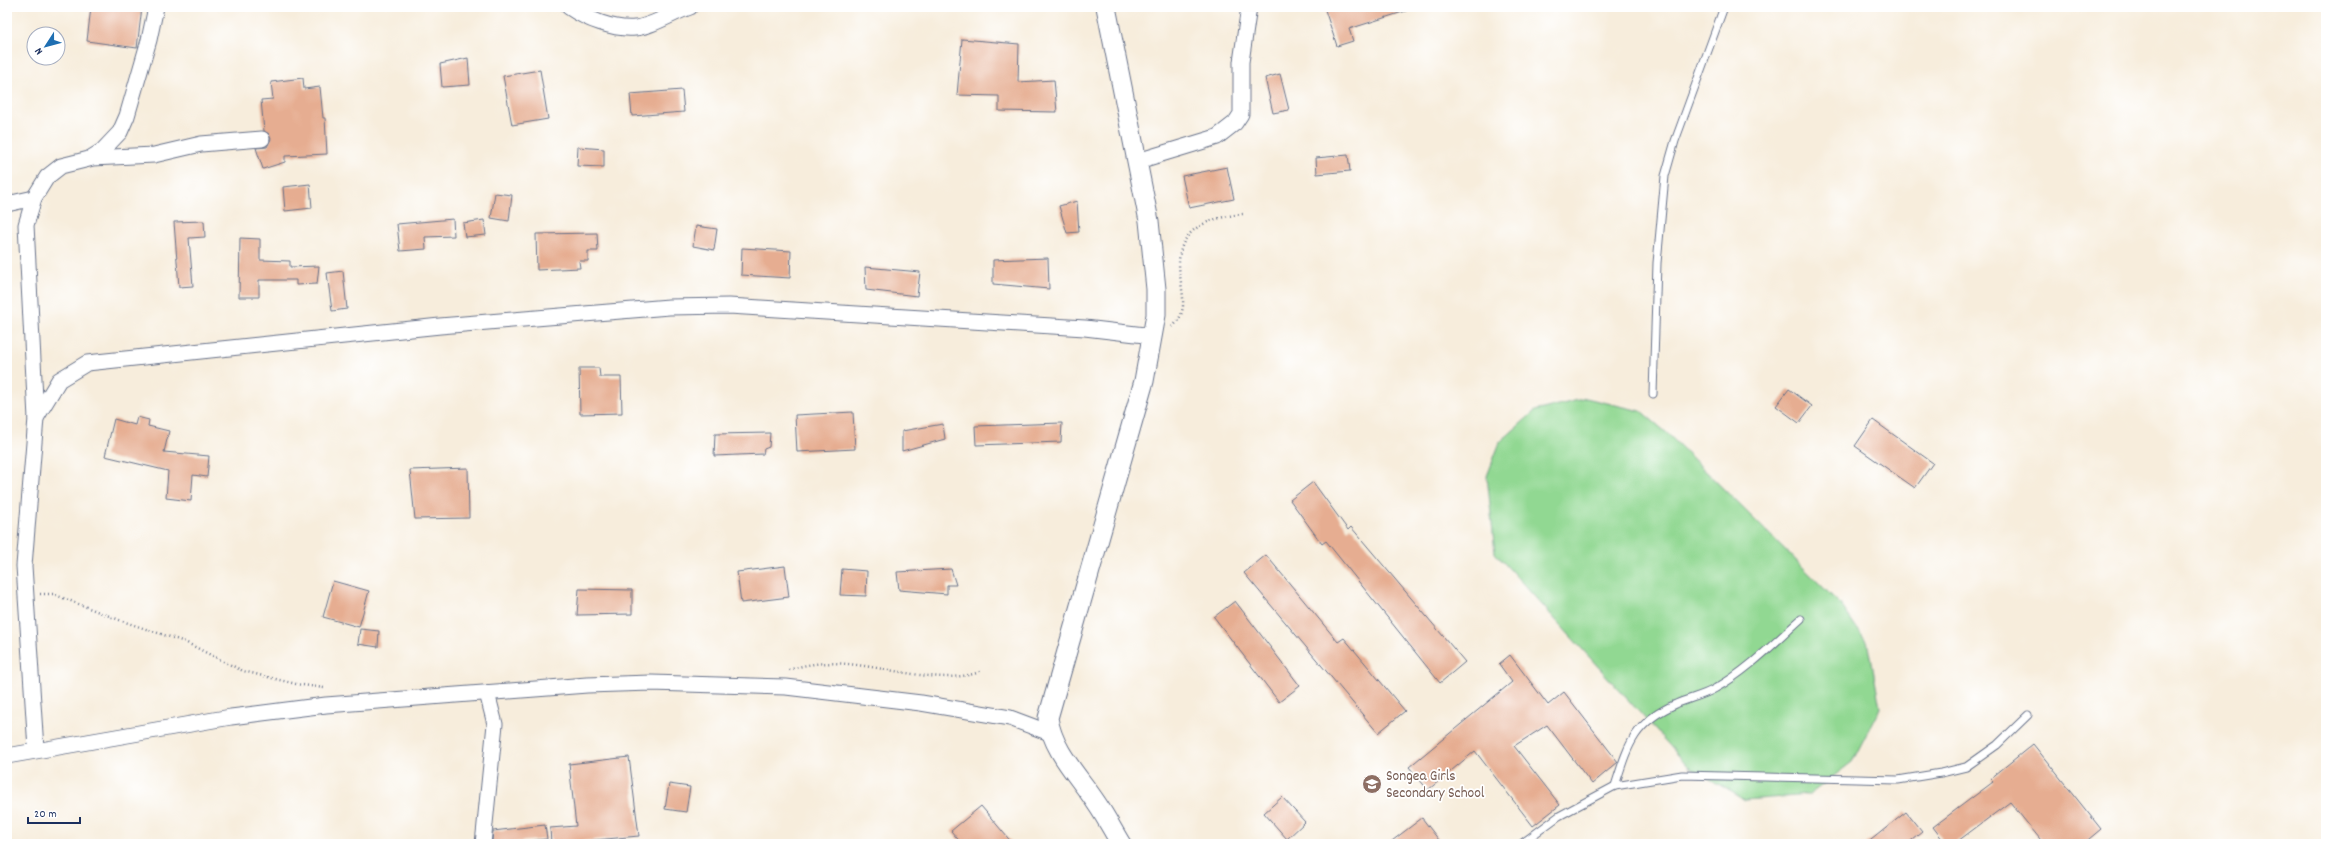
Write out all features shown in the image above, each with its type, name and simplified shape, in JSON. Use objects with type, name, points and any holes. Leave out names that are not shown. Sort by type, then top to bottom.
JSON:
[{"type":"street","points":[[89,159],[102,151],[120,132],[127,116],[150,40],[156,7]]},
{"type":"street","points":[[569,7],[580,15],[619,27],[637,28],[690,7]]},
{"type":"street","points":[[1106,7],[1149,221],[1156,289],[1153,335],[1132,424],[1048,718],[1050,733],[1057,748],[1098,804],[1121,844]]},
{"type":"street","points":[[1138,162],[1217,137],[1235,122],[1241,114],[1241,62],[1249,7]]},
{"type":"street","points":[[36,749],[24,566],[36,418],[26,224],[34,198],[47,177],[61,166],[89,159],[154,155],[201,144],[262,139]]},
{"type":"street","points":[[7,204],[34,198]]},
{"type":"street","points":[[36,418],[59,380],[87,363],[440,326],[668,307],[729,306],[1085,328],[1153,335]]},
{"type":"street","points":[[7,756],[36,749],[231,717],[312,707],[587,685],[644,684],[786,687],[921,703],[1010,718],[1050,733]]},
{"type":"street","points":[[483,844],[495,724],[487,693]]},
{"type":"lane","points":[[1653,394],[1657,263],[1665,176],[1685,112],[1724,7]]},
{"type":"lane","points":[[1615,786],[1624,758],[1638,729],[1658,712],[1702,695],[1736,675],[1801,619]]},
{"type":"lane","points":[[1521,844],[1559,816],[1615,786],[1682,775],[1898,780],[1941,773],[1966,766],[1997,745],[2028,715]]},
{"type":"path","points":[[1153,335],[1173,327],[1183,310],[1184,294],[1179,262],[1182,247],[1189,233],[1198,225],[1226,216],[1243,214]]},
{"type":"path","points":[[26,596],[53,594],[122,621],[185,642],[243,671],[296,684],[332,688]]},
{"type":"path","points":[[784,672],[799,666],[814,664],[876,667],[942,677],[959,677],[980,672]]},
{"type":"green space","points":[[1586,398],[1641,411],[1667,433],[1841,605],[1869,646],[1880,708],[1852,762],[1809,795],[1745,800],[1688,766],[1495,553],[1487,476],[1500,442],[1535,411]]},
{"type":"building","points":[[91,7],[142,7],[137,48],[87,41]]},
{"type":"building","points":[[1324,7],[1408,7],[1409,10],[1349,29],[1353,41],[1337,46]]},
{"type":"building","points":[[962,39],[1019,44],[1018,82],[1054,80],[1057,112],[999,111],[999,96],[957,95]]},
{"type":"building","points":[[468,58],[470,85],[442,87],[440,64]]},
{"type":"building","points":[[540,70],[548,119],[512,125],[503,76]]},
{"type":"building","points":[[1280,74],[1289,110],[1273,113],[1265,78]]},
{"type":"building","points":[[303,78],[304,89],[320,87],[323,118],[325,118],[327,154],[285,156],[285,162],[263,169],[256,148],[267,147],[271,139],[269,134],[264,131],[261,100],[273,99],[271,82]]},
{"type":"building","points":[[682,90],[684,112],[632,116],[630,94]]},
{"type":"building","points":[[578,147],[604,149],[604,167],[577,166]]},
{"type":"building","points":[[1348,155],[1350,171],[1317,174],[1316,158]]},
{"type":"building","points":[[1227,167],[1234,199],[1189,208],[1182,176]]},
{"type":"building","points":[[310,184],[312,208],[285,211],[283,187]]},
{"type":"building","points":[[495,193],[512,195],[509,221],[491,218]]},
{"type":"building","points":[[1077,201],[1079,232],[1067,233],[1059,206]]},
{"type":"building","points":[[453,219],[454,236],[425,237],[426,249],[400,251],[397,224]]},
{"type":"building","points":[[484,220],[486,235],[465,237],[463,223]]},
{"type":"building","points":[[204,221],[205,237],[189,238],[193,286],[179,287],[174,222]]},
{"type":"building","points":[[696,226],[717,229],[714,250],[693,246]]},
{"type":"building","points":[[597,233],[598,251],[588,251],[588,261],[579,261],[580,268],[537,270],[536,234]]},
{"type":"building","points":[[240,238],[260,239],[260,260],[290,261],[290,267],[319,266],[317,284],[296,285],[296,280],[259,280],[259,297],[239,297]]},
{"type":"building","points":[[742,248],[791,251],[790,278],[741,275]]},
{"type":"building","points":[[1048,258],[1049,289],[993,284],[993,260]]},
{"type":"building","points":[[865,267],[920,272],[917,296],[866,290]]},
{"type":"building","points":[[343,271],[347,309],[332,311],[327,273]]},
{"type":"building","points":[[579,368],[599,368],[600,377],[621,377],[622,413],[580,414]]},
{"type":"building","points":[[1789,389],[1812,406],[1799,423],[1776,406]]},
{"type":"building","points":[[853,412],[855,449],[797,452],[795,415]]},
{"type":"building","points":[[137,417],[149,420],[148,426],[169,431],[164,452],[209,456],[207,477],[193,475],[191,501],[166,498],[168,471],[105,456],[114,419],[135,425]]},
{"type":"building","points":[[1873,420],[1933,463],[1915,488],[1855,446]]},
{"type":"building","points":[[1062,423],[1061,442],[976,445],[975,426]]},
{"type":"building","points":[[943,424],[945,439],[902,451],[902,431]]},
{"type":"building","points":[[770,433],[769,447],[764,449],[763,454],[714,456],[715,434]]},
{"type":"building","points":[[468,468],[469,518],[415,519],[410,470]]},
{"type":"building","points":[[1313,482],[1348,530],[1351,527],[1465,662],[1440,683],[1326,541],[1322,544],[1290,500]]},
{"type":"building","points":[[1266,555],[1338,642],[1344,638],[1405,711],[1378,733],[1244,573]]},
{"type":"building","points":[[785,566],[789,597],[741,603],[737,572]]},
{"type":"building","points":[[842,569],[867,571],[866,596],[840,595]]},
{"type":"building","points":[[951,569],[956,585],[947,585],[947,594],[899,590],[897,572]]},
{"type":"building","points":[[333,581],[369,591],[359,627],[323,617]]},
{"type":"building","points":[[579,589],[632,590],[632,614],[577,615]]},
{"type":"building","points":[[1235,601],[1300,686],[1279,702],[1214,617]]},
{"type":"building","points":[[360,629],[379,631],[378,647],[358,644]]},
{"type":"building","points":[[1510,655],[1548,705],[1564,692],[1618,762],[1592,784],[1547,725],[1514,746],[1560,805],[1533,826],[1475,751],[1428,790],[1409,767],[1512,682],[1499,664]]},
{"type":"building","points":[[2033,744],[2101,829],[2083,844],[2044,844],[2010,802],[1954,844],[1946,844],[1933,827],[1993,782],[1990,779]]},
{"type":"building","points":[[629,757],[639,836],[551,844],[550,828],[576,826],[569,764]]},
{"type":"building","points":[[669,784],[690,787],[686,812],[665,809]]},
{"type":"building","points":[[1282,797],[1305,822],[1287,839],[1264,813]]},
{"type":"building","points":[[981,806],[1013,844],[962,844],[951,831]]},
{"type":"building","points":[[1906,812],[1922,832],[1907,844],[1866,844]]},
{"type":"building","points":[[1422,818],[1442,844],[1388,844]]},
{"type":"building","points":[[545,825],[547,839],[509,843],[492,842],[493,831]]},
{"type":"place","name":"Songea Girls Secondary School","points":[[1372,784]]}]
